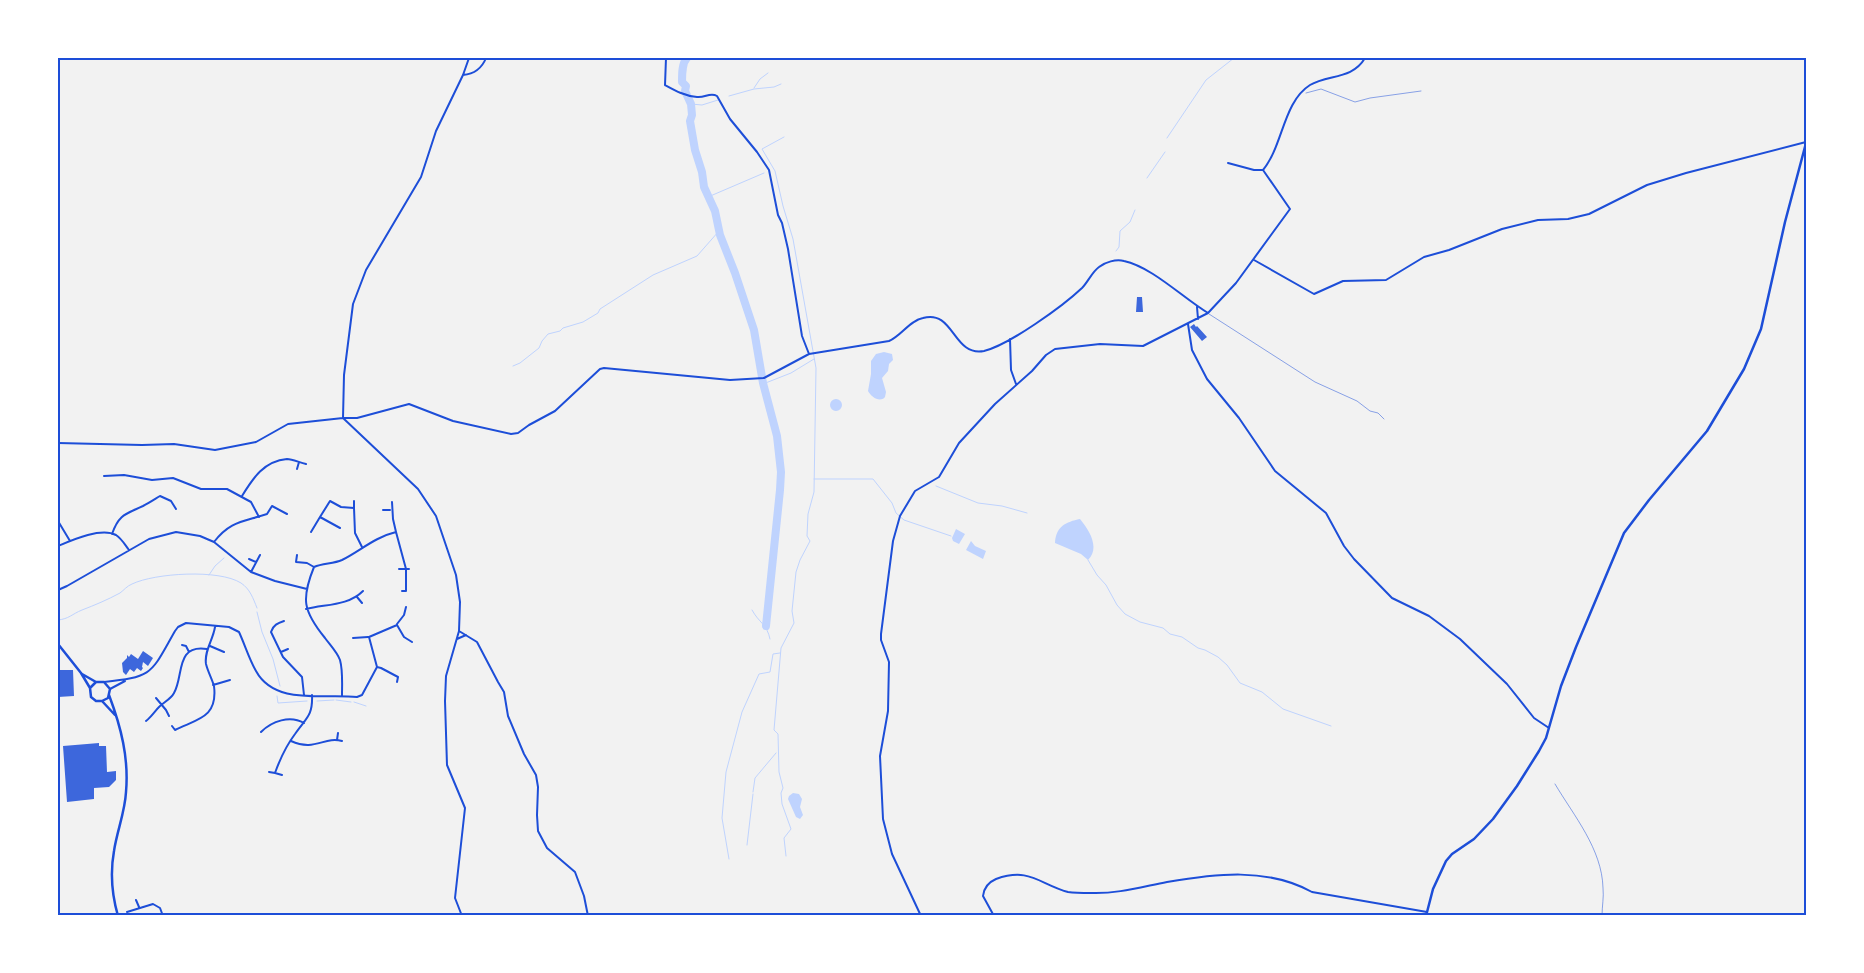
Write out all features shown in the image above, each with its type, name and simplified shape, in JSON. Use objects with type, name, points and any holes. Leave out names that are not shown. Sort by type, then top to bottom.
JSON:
[{"type":"street","points":[[462,916],[455,898],[465,808],[448,765],[445,701],[446,676],[459,631],[460,602],[456,575],[436,516],[418,490],[343,418],[344,375],[353,304],[366,270],[421,176],[436,131],[463,75],[469,58]]},
{"type":"street","points":[[463,75],[472,75],[484,64],[486,58]]},
{"type":"street","points":[[666,58],[664,84],[688,96],[700,97],[714,94],[717,96],[730,119],[757,152],[768,170],[788,249],[802,336],[812,354]]},
{"type":"street","points":[[1228,164],[1254,170],[1263,170],[1271,161],[1276,150],[1289,112],[1310,85],[1345,74],[1359,66],[1364,58]]},
{"type":"street","points":[[994,916],[984,896],[984,891],[990,881],[1015,874],[1030,875],[1069,892],[1091,894],[1120,892],[1167,882],[1228,874],[1247,874],[1267,876],[1301,886],[1312,892],[1426,914],[1433,889],[1446,861],[1452,854],[1467,845],[1481,832],[1504,805],[1539,751],[1549,728],[1561,686],[1624,533],[1707,431],[1744,369],[1761,329],[1785,222],[1806,142],[1647,185],[1589,214],[1568,218],[1538,220],[1502,229],[1424,258],[1386,280],[1343,282],[1314,294],[1254,260]]},
{"type":"street","points":[[920,916],[892,854],[882,819],[880,756],[888,711],[889,662],[882,643],[881,634],[884,596],[893,541],[900,517],[915,491],[940,477],[950,458],[968,432],[995,404],[1032,371],[1046,355],[1055,349],[1100,344],[1143,346],[1208,313],[1254,260],[1290,209],[1263,170]]},
{"type":"street","points":[[58,443],[174,444],[215,450],[256,442],[288,424],[357,418],[409,404],[453,422],[511,434],[518,433],[529,424],[555,411],[600,369],[604,368],[730,380],[764,378],[812,354],[889,341],[897,337],[913,322],[928,316],[947,323],[960,343],[972,351],[992,348],[1037,323],[1090,280],[1098,267],[1112,262],[1123,261],[1152,275],[1170,285],[1197,307],[1208,313]]},
{"type":"street","points":[[1197,307],[1198,319]]},
{"type":"street","points":[[1188,324],[1192,350],[1207,379],[1239,418],[1275,471],[1326,513],[1344,546],[1354,559],[1392,598],[1429,616],[1460,639],[1511,689],[1534,718],[1549,728]]},
{"type":"street","points":[[1010,339],[1011,370],[1016,384]]},
{"type":"street","points":[[242,496],[251,481],[262,469],[273,463],[288,459],[306,464]]},
{"type":"street","points":[[297,469],[299,462]]},
{"type":"street","points":[[115,469],[115,475]]},
{"type":"street","points":[[104,476],[115,475],[152,480],[173,478],[201,489],[227,489],[250,502],[259,517]]},
{"type":"street","points":[[112,534],[115,525],[126,512],[160,496],[171,500],[176,509]]},
{"type":"street","points":[[326,497],[341,507],[354,508]]},
{"type":"street","points":[[311,532],[330,501]]},
{"type":"street","points":[[354,501],[355,533],[362,547]]},
{"type":"street","points":[[392,502],[391,510],[406,569],[406,591],[402,591]]},
{"type":"street","points":[[214,542],[222,531],[230,525],[267,514],[272,506],[287,514]]},
{"type":"street","points":[[383,510],[391,510]]},
{"type":"street","points":[[58,515],[58,521],[70,541]]},
{"type":"street","points":[[320,517],[340,528]]},
{"type":"street","points":[[58,590],[149,539],[176,532],[200,536],[214,542],[251,572],[307,589]]},
{"type":"street","points":[[297,555],[296,562],[307,563],[314,567],[341,560],[380,536],[396,532]]},
{"type":"street","points":[[58,546],[78,538],[98,534],[112,534],[123,541],[129,550]]},
{"type":"street","points":[[251,572],[260,554]]},
{"type":"street","points":[[248,559],[256,562]]},
{"type":"street","points":[[314,567],[307,589],[306,610],[310,619],[333,648],[340,661],[342,695]]},
{"type":"street","points":[[399,569],[409,569]]},
{"type":"street","points":[[306,610],[346,602],[357,597],[363,591]]},
{"type":"street","points":[[357,597],[362,603]]},
{"type":"street","points":[[353,638],[369,637],[397,625],[404,615],[406,607]]},
{"type":"street","points":[[284,621],[276,624],[271,632],[287,663],[302,677],[304,695]]},
{"type":"street","points":[[110,689],[144,675],[155,666],[175,631],[186,623],[228,627],[239,632],[256,671],[267,685],[283,693],[357,697],[362,695],[377,667],[369,637]]},
{"type":"street","points":[[397,625],[404,637],[412,642]]},
{"type":"street","points":[[172,726],[175,730],[206,716],[211,709],[214,698],[214,685],[206,663],[207,650],[213,638],[215,627]]},
{"type":"street","points":[[459,631],[478,642],[504,692],[508,716],[524,754],[536,775],[538,823],[542,841],[547,848],[575,872],[584,896],[588,916]]},
{"type":"street","points":[[457,639],[468,635]]},
{"type":"street","points":[[58,644],[81,673],[90,688],[91,697],[96,701],[102,701],[109,695]]},
{"type":"street","points":[[182,645],[186,646],[189,652]]},
{"type":"street","points":[[209,646],[224,652]]},
{"type":"street","points":[[146,722],[172,696],[176,689],[183,659],[189,652],[198,648],[207,650]]},
{"type":"street","points":[[280,652],[288,649]]},
{"type":"street","points":[[377,667],[398,677]]},
{"type":"street","points":[[81,673],[96,682],[128,680]]},
{"type":"street","points":[[204,676],[210,674]]},
{"type":"street","points":[[397,682],[398,677],[403,674]]},
{"type":"street","points":[[214,685],[230,680]]},
{"type":"street","points":[[90,688],[96,682]]},
{"type":"street","points":[[104,682],[110,689]]},
{"type":"street","points":[[110,689],[109,695],[124,743],[127,770],[126,792],[114,851],[112,874],[113,900],[118,916]]},
{"type":"street","points":[[275,773],[280,760],[312,708],[312,695]]},
{"type":"street","points":[[156,698],[169,716]]},
{"type":"street","points":[[102,701],[117,717]]},
{"type":"street","points":[[261,732],[281,720],[292,719],[304,723]]},
{"type":"street","points":[[337,740],[338,733]]},
{"type":"street","points":[[291,741],[305,746],[337,740],[342,742]]},
{"type":"street","points":[[268,772],[282,775]]},
{"type":"street","points":[[136,900],[139,908]]},
{"type":"street","points":[[127,912],[156,904],[163,916]]},
{"type":"lane","points":[[1208,313],[1315,382],[1357,401],[1384,419]]},
{"type":"path","points":[[1302,94],[1321,89],[1355,102],[1370,98],[1421,92]]},
{"type":"path","points":[[1555,784],[1582,824],[1596,855],[1604,888],[1602,916]]},
{"type":"water","points":[[884,352],[892,354],[893,360],[882,378],[886,392],[885,397],[878,399],[873,397],[868,391],[871,361],[876,354]]},
{"type":"water","points":[[834,399],[838,399],[842,405],[838,411],[834,411],[830,407],[830,403]]},
{"type":"water","points":[[1080,519],[1090,534],[1093,545],[1092,555],[1088,560],[1081,554],[1055,543],[1057,533],[1063,526]]},
{"type":"water","points":[[956,529],[965,534],[959,544],[953,541],[952,538]]},
{"type":"water","points":[[971,541],[975,546],[986,551],[983,559],[966,550]]},
{"type":"water","points":[[793,793],[799,794],[802,799],[800,807],[803,815],[800,819],[796,817],[788,799]]},
{"type":"building","points":[[1137,297],[1142,297],[1143,312],[1136,312]]},
{"type":"building","points":[[1194,324],[1207,337],[1202,341],[1190,327]]},
{"type":"building","points":[[143,651],[153,658],[148,666],[143,662],[141,671],[137,668],[134,672],[130,669],[126,675],[123,672],[122,663],[127,658],[127,655],[129,657],[131,654],[138,659]]},
{"type":"building","points":[[58,670],[73,670],[74,696],[58,697]]},
{"type":"building","points":[[99,743],[99,746],[106,746],[107,772],[116,771],[116,780],[109,787],[94,788],[94,799],[67,802],[63,746]]},
{"type":"waterway","points":[[687,58],[683,65],[682,82],[686,86],[685,91],[691,104],[692,115],[690,121],[695,150],[702,172],[704,187],[715,211],[720,235],[754,330],[763,383],[777,436],[781,472],[780,490],[766,626]]},
{"type":"waterway","points":[[1167,138],[1206,80],[1234,58]]},
{"type":"waterway","points":[[754,88],[760,79],[768,73]]},
{"type":"waterway","points":[[729,96],[781,84]]},
{"type":"waterway","points":[[691,104],[702,105],[718,100]]},
{"type":"waterway","points":[[784,137],[762,149],[775,171],[793,239],[816,368],[814,492],[808,514],[807,536],[810,541],[796,572],[792,611],[794,623],[781,648],[774,730],[778,734],[779,772],[783,788],[781,793],[782,804],[791,829],[784,838],[786,856]]},
{"type":"waterway","points":[[1147,178],[1165,152]]},
{"type":"waterway","points":[[708,197],[764,173]]},
{"type":"waterway","points":[[1116,251],[1119,247],[1120,231],[1130,222],[1135,210]]},
{"type":"waterway","points":[[513,366],[520,363],[539,348],[548,334],[583,322],[653,275],[697,256],[719,231]]},
{"type":"waterway","points":[[763,384],[791,373],[814,359]]},
{"type":"waterway","points":[[814,479],[873,479],[892,503],[896,513],[904,520],[951,536]]},
{"type":"waterway","points":[[936,486],[978,503],[1002,506],[1027,513]]},
{"type":"waterway","points":[[209,575],[224,558]]},
{"type":"waterway","points":[[1088,560],[1106,585],[1117,605],[1125,614],[1140,622],[1163,628],[1170,634],[1182,637],[1198,648],[1218,657],[1227,665],[1240,683],[1262,692],[1283,709],[1331,726]]},
{"type":"waterway","points":[[58,620],[106,600],[142,580],[187,574],[218,576],[241,583],[253,597],[257,608]]},
{"type":"waterway","points":[[752,610],[767,630],[770,639]]},
{"type":"waterway","points":[[257,612],[280,686]]},
{"type":"waterway","points":[[729,859],[722,818],[726,772],[742,712],[759,674],[770,672],[773,654],[780,653]]},
{"type":"waterway","points":[[277,696],[278,703],[307,701]]},
{"type":"waterway","points":[[317,701],[334,700]]},
{"type":"waterway","points":[[336,700],[351,702]]},
{"type":"waterway","points":[[354,702],[366,706]]},
{"type":"waterway","points":[[753,792],[755,778],[776,753]]},
{"type":"waterway","points":[[747,845],[753,794]]}]
